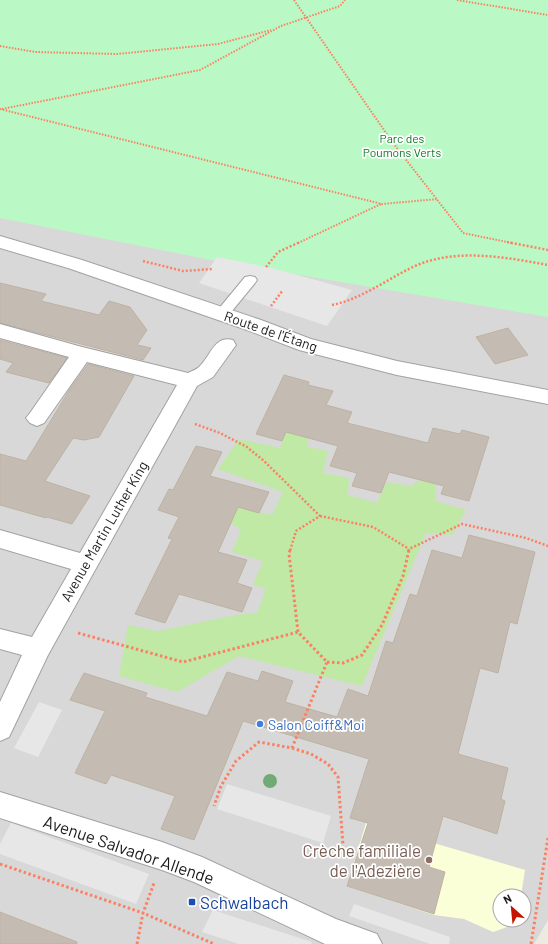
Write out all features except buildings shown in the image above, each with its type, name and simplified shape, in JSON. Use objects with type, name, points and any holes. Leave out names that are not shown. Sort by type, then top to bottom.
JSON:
[{"type":"street","name":"Route de l'Étang","points":[[0,242],[75,264],[222,314],[306,345],[390,366],[548,397]]},
{"type":"street","points":[[0,331],[82,354],[190,381]]},
{"type":"street","name":"Avenue Martin Luther King","points":[[0,729],[38,649],[190,381],[206,372],[226,345]]},
{"type":"street","points":[[37,418],[82,354]]},
{"type":"street","points":[[0,539],[86,564]]},
{"type":"street","points":[[0,639],[38,649]]},
{"type":"street","name":"Avenue Salvador Allende","points":[[0,805],[162,856],[202,871],[332,932],[367,944]]},
{"type":"lane","points":[[222,314],[250,280]]},
{"type":"path","points":[[294,0],[307,16],[393,143],[463,233],[548,250]]},
{"type":"path","points":[[0,109],[200,70],[276,29],[307,16],[340,6],[345,0]]},
{"type":"path","points":[[457,0],[548,15]]},
{"type":"path","points":[[0,46],[35,52],[117,54],[218,44],[276,29]]},
{"type":"path","points":[[0,109],[382,204],[438,199]]},
{"type":"path","points":[[264,270],[278,252],[382,204]]},
{"type":"path","points":[[332,305],[359,298],[378,285],[423,263],[458,255],[510,258],[548,265]]},
{"type":"path","points":[[171,414],[220,433],[247,447],[264,461],[320,516],[373,527],[409,549]]},
{"type":"path","points":[[320,516],[296,531],[290,554],[298,632],[327,662],[343,663],[362,656],[382,625],[403,576],[409,549]]},
{"type":"path","points":[[409,549],[462,524],[526,538],[548,546]]},
{"type":"path","points":[[51,626],[184,662],[298,632]]},
{"type":"path","points":[[292,748],[327,662]]},
{"type":"path","points":[[214,806],[221,786],[236,761],[259,742],[292,748],[311,754],[328,764],[338,777],[343,845]]},
{"type":"path","points":[[531,944],[548,838]]},
{"type":"path","points":[[0,864],[143,913],[213,944]]},
{"type":"path","points":[[137,944],[143,913],[155,881]]},
{"type":"shaded area","points":[[0,213],[548,316],[548,920],[534,944],[0,944]]},
{"type":"shaded area","points":[[217,257],[272,268],[352,290],[327,326],[199,283]]},
{"type":"shaded area","points":[[39,702],[62,710],[38,757],[14,748]]},
{"type":"shaded area","points":[[227,784],[331,816],[323,843],[217,809]]},
{"type":"shaded area","points":[[11,823],[149,874],[136,904],[0,854],[0,844]]},
{"type":"shaded area","points":[[366,823],[525,870],[522,888],[492,888],[492,928],[504,928],[493,932],[464,919],[434,915],[347,886]]},
{"type":"shaded area","points":[[354,904],[450,937],[449,944],[430,944],[349,916]]},
{"type":"shaded area","points":[[213,910],[312,942],[311,944],[239,944],[202,932]]},
{"type":"green space","name":"Parc des Poumons Verts","points":[[0,0],[548,0],[548,317],[217,261],[0,218]]},
{"type":"green space","points":[[286,432],[307,436],[308,447],[328,451],[323,473],[349,478],[348,495],[377,503],[387,482],[412,486],[416,481],[436,483],[435,501],[466,510],[452,535],[426,533],[362,686],[239,656],[177,692],[119,676],[128,625],[159,631],[235,615],[257,613],[266,589],[253,585],[263,561],[232,552],[241,530],[229,522],[237,507],[272,515],[283,492],[218,469],[239,439],[280,448]]},
{"type":"place","name":"Salon Coiff&Moi","points":[[260,724]]},
{"type":"place","name":"Crèche familiale de l'Adezière","points":[[429,860]]},
{"type":"place","name":"Schwalbach","points":[[192,902]]}]
